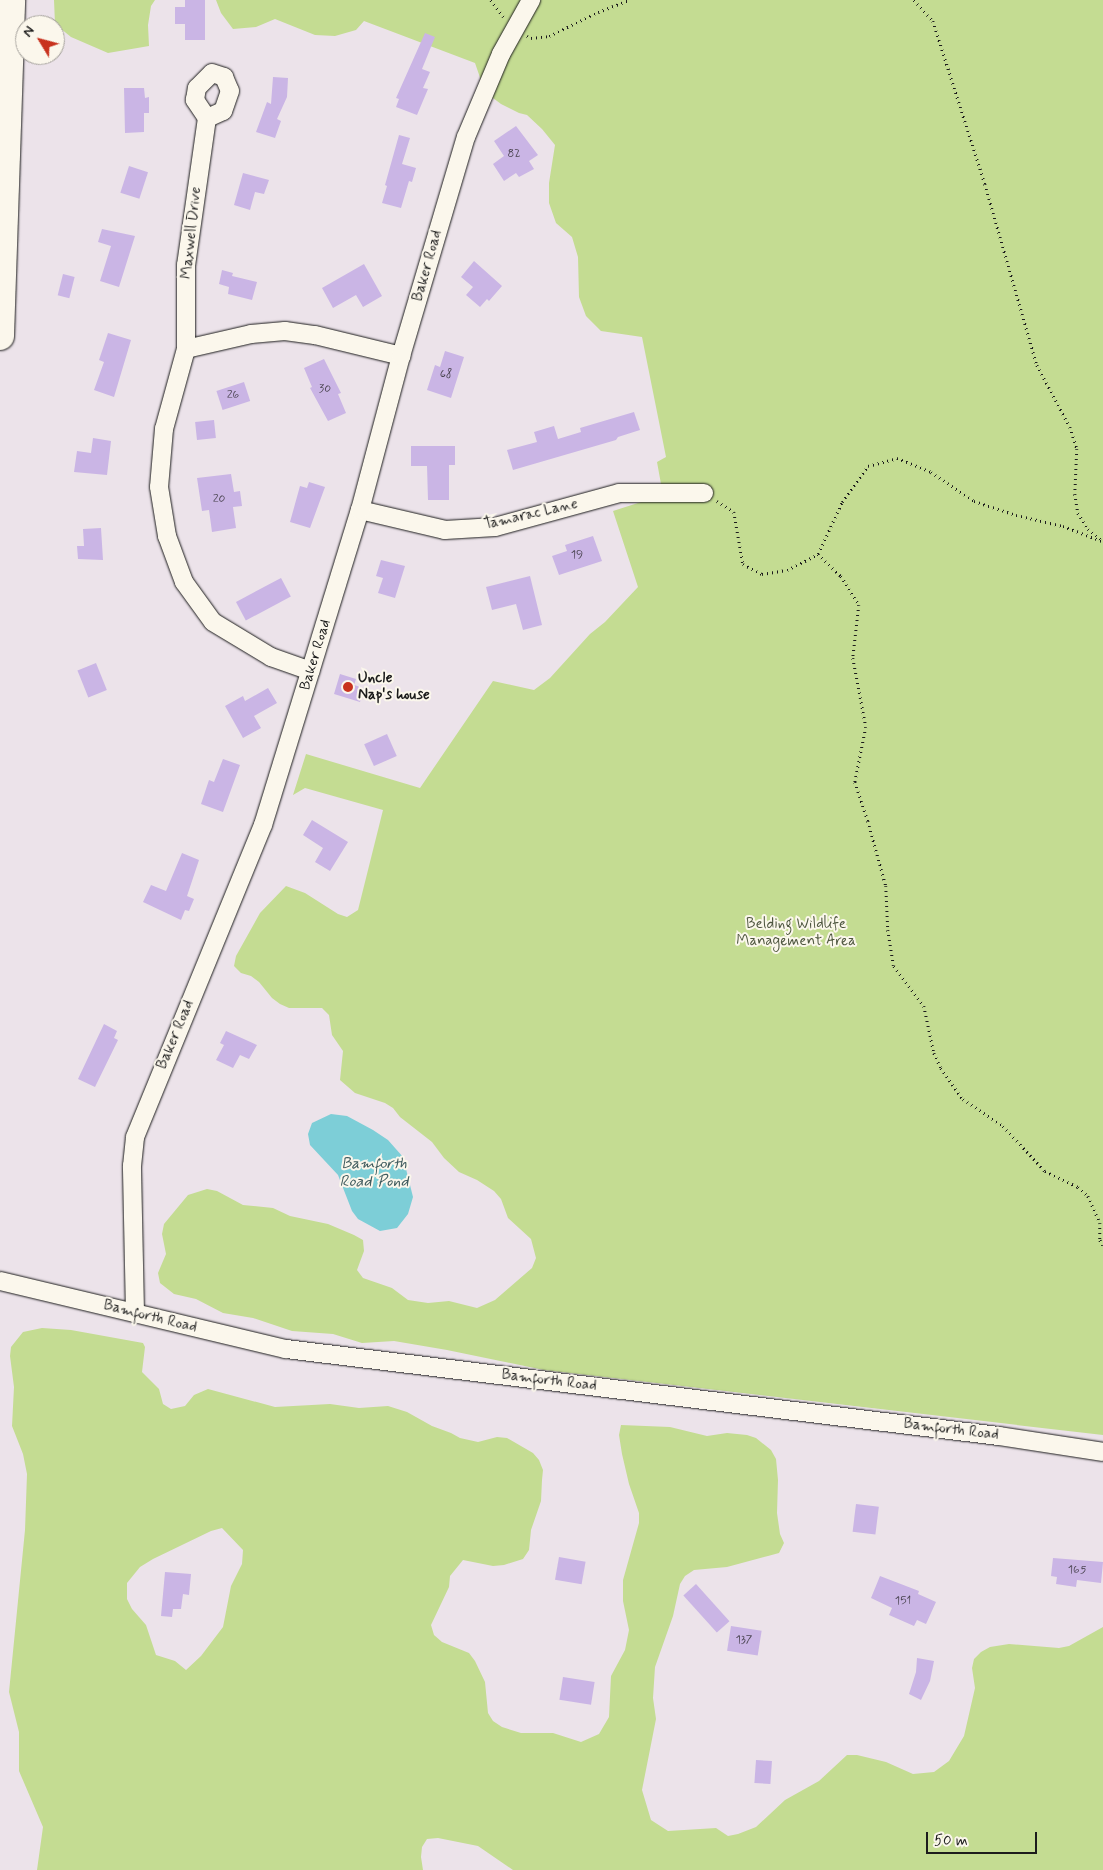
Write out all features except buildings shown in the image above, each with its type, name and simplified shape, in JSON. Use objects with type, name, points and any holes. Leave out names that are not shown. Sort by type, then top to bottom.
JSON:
[{"type":"highway","points":[[0,336],[11,0]]},
{"type":"street","name":"Baker Road","points":[[135,1313],[132,1166],[135,1138],[263,825],[360,510],[401,356],[466,137],[501,54],[531,0]]},
{"type":"street","name":"Maxwell Drive","points":[[207,118],[186,265],[186,349],[164,429],[159,487],[167,536],[184,582],[213,622],[271,657],[311,671]]},
{"type":"street","points":[[186,349],[251,334],[285,331],[314,335],[401,356]]},
{"type":"street","name":"Tamarac Lane","points":[[360,510],[445,530],[495,527],[620,493],[704,493]]},
{"type":"street","name":"Bamforth Road","points":[[0,1281],[286,1349],[999,1436],[1103,1452]]},
{"type":"path","points":[[491,0],[500,13],[531,38],[549,36],[598,12],[629,0]]},
{"type":"path","points":[[914,0],[933,21],[985,184],[1037,365],[1070,427],[1077,449],[1075,494],[1078,513],[1088,529],[1103,541]]},
{"type":"path","points":[[704,493],[734,512],[743,564],[762,574],[787,570],[818,554],[842,502],[868,466],[897,458],[931,472],[974,501],[1016,515],[1063,526],[1103,541]]},
{"type":"path","points":[[818,554],[841,576],[859,605],[853,658],[866,727],[854,782],[868,821],[886,886],[888,930],[894,966],[924,1006],[934,1053],[941,1068],[963,1099],[1003,1126],[1045,1170],[1078,1187],[1088,1196],[1100,1223],[1100,1240],[1103,1245]]},
{"type":"green space","points":[[54,0],[155,0],[151,6],[148,25],[149,46],[108,53],[71,37],[65,32],[65,15],[55,15]]},
{"type":"green space","name":"Belding Wildlife Management Area","points":[[216,0],[1103,0],[1103,1435],[544,1370],[394,1341],[362,1343],[333,1334],[292,1331],[253,1318],[223,1313],[196,1299],[174,1294],[160,1283],[158,1273],[166,1254],[162,1234],[164,1224],[188,1195],[207,1189],[217,1191],[243,1205],[273,1208],[290,1216],[328,1224],[354,1235],[363,1240],[364,1251],[357,1270],[363,1278],[392,1288],[408,1300],[428,1303],[449,1301],[477,1308],[495,1300],[532,1268],[536,1258],[531,1239],[508,1218],[501,1199],[494,1191],[477,1180],[459,1172],[444,1158],[432,1142],[400,1117],[393,1108],[385,1103],[355,1093],[340,1080],[343,1051],[332,1035],[329,1015],[322,1008],[289,1008],[280,1004],[272,998],[259,982],[251,976],[241,973],[234,966],[236,956],[260,913],[286,886],[305,893],[338,914],[347,917],[358,910],[383,810],[305,788],[293,795],[306,754],[420,788],[493,681],[534,690],[550,678],[590,634],[605,622],[638,587],[613,511],[663,495],[657,462],[666,457],[642,337],[601,331],[586,316],[579,297],[578,257],[572,237],[556,223],[549,203],[549,183],[555,145],[542,129],[527,115],[501,104],[485,92],[475,63],[364,21],[356,30],[335,36],[315,35],[275,19],[256,27],[233,29],[221,13]]},
{"type":"green space","points":[[42,1328],[71,1330],[143,1343],[145,1347],[142,1372],[159,1389],[163,1404],[171,1409],[185,1406],[194,1395],[208,1389],[275,1407],[330,1404],[359,1408],[388,1406],[407,1412],[432,1426],[460,1438],[478,1442],[497,1437],[507,1438],[533,1453],[539,1460],[543,1470],[541,1501],[531,1530],[529,1550],[523,1559],[504,1565],[493,1566],[463,1560],[450,1576],[449,1587],[431,1625],[434,1635],[442,1642],[469,1653],[475,1661],[485,1682],[488,1713],[493,1721],[502,1727],[521,1733],[553,1733],[581,1742],[599,1734],[609,1717],[611,1676],[625,1650],[629,1630],[623,1601],[623,1580],[639,1523],[639,1513],[629,1484],[622,1454],[619,1435],[621,1425],[670,1427],[707,1436],[727,1433],[756,1438],[771,1450],[776,1459],[778,1480],[777,1513],[780,1534],[784,1543],[779,1553],[727,1567],[694,1570],[685,1576],[680,1584],[673,1616],[655,1667],[653,1698],[656,1719],[642,1790],[651,1820],[668,1831],[716,1828],[728,1836],[738,1834],[756,1827],[785,1800],[819,1781],[847,1755],[857,1755],[886,1762],[913,1774],[934,1772],[949,1761],[964,1736],[975,1688],[972,1668],[974,1659],[981,1652],[990,1647],[1009,1644],[1059,1648],[1069,1646],[1103,1627],[1103,1870],[513,1870],[478,1846],[438,1838],[427,1839],[422,1847],[423,1870],[37,1870],[43,1827],[19,1771],[19,1732],[9,1692],[25,1530],[27,1474],[23,1454],[12,1426],[14,1387],[10,1356],[11,1347],[23,1332]],"holes":[[[222,1528],[243,1550],[242,1564],[231,1586],[223,1627],[201,1656],[186,1670],[175,1661],[156,1655],[146,1625],[132,1609],[127,1599],[127,1583],[140,1567],[211,1531]]]},
{"type":"water","name":"Bamforth Road Pond","points":[[331,1114],[347,1116],[373,1130],[388,1140],[403,1157],[413,1197],[408,1214],[397,1228],[380,1231],[358,1219],[352,1211],[338,1175],[310,1145],[308,1134],[312,1123]]},
{"type":"place","name":"Uncle Nap's house","points":[[348,687]]}]
